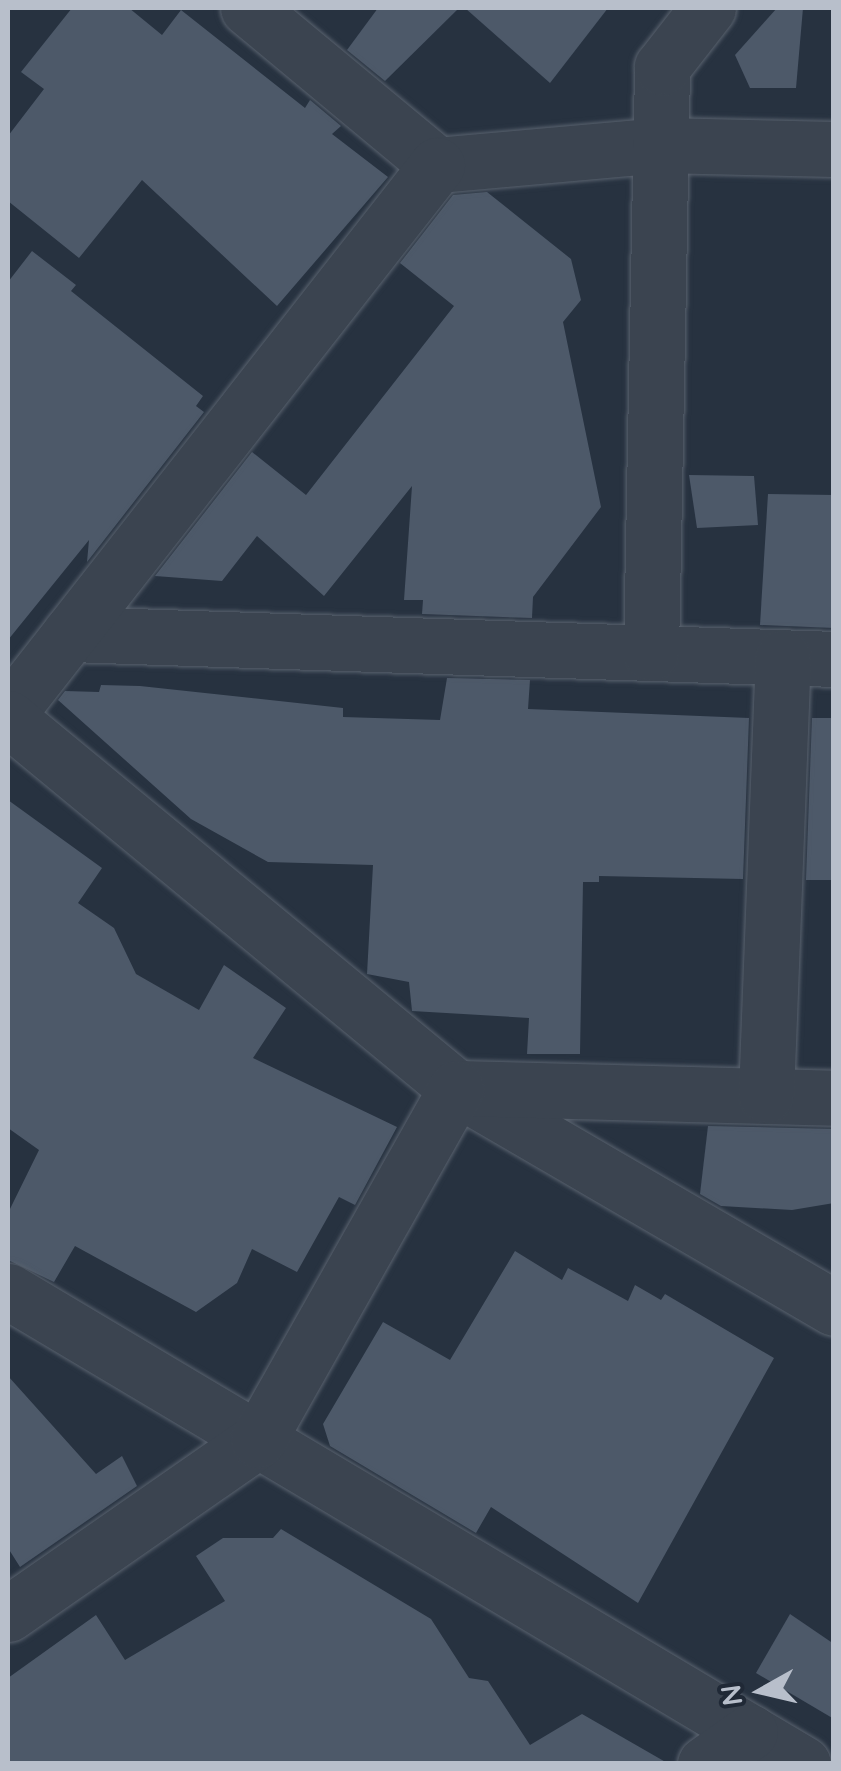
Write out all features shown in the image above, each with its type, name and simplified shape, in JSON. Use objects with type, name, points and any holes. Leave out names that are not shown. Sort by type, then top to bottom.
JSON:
[{"type":"street","points":[[248,8],[438,165],[660,145],[834,149]]},
{"type":"street","points":[[651,653],[662,67],[708,8]]},
{"type":"street","points":[[438,165],[8,715],[456,1088],[834,1308]]},
{"type":"street","points":[[70,634],[808,658],[766,1095]]},
{"type":"street","points":[[456,1088],[834,1098]]},
{"type":"street","points":[[8,1614],[258,1440],[456,1088]]},
{"type":"street","points":[[8,1291],[803,1764]]},
{"type":"street","points":[[706,1764],[750,1732]]},
{"type":"building","points":[[72,8],[129,8],[162,35],[181,10],[305,108],[310,100],[341,126],[332,134],[388,177],[277,306],[142,180],[79,258],[8,201],[8,136],[44,89],[21,72]]},
{"type":"building","points":[[378,8],[459,8],[385,81],[347,50]]},
{"type":"building","points":[[465,8],[608,8],[550,83]]},
{"type":"building","points":[[777,8],[803,8],[796,88],[750,88],[735,55]]},
{"type":"building","points":[[487,192],[571,259],[581,300],[563,322],[601,507],[533,597],[532,618],[422,614],[423,600],[404,600],[412,486],[324,596],[257,536],[222,581],[155,576],[252,452],[306,495],[454,306],[400,263],[453,195]]},
{"type":"building","points":[[32,251],[76,285],[71,291],[203,396],[196,406],[204,412],[87,562],[89,540],[8,640],[8,282]]},
{"type":"building","points":[[689,475],[754,476],[758,525],[697,528]]},
{"type":"building","points":[[768,494],[834,495],[834,628],[760,625]]},
{"type":"building","points":[[447,678],[530,680],[528,709],[749,718],[743,879],[599,876],[599,882],[583,882],[580,1054],[527,1054],[529,1018],[412,1011],[409,982],[367,974],[373,865],[268,862],[191,819],[58,700],[65,691],[99,692],[101,685],[140,686],[343,708],[343,717],[440,720]]},
{"type":"building","points":[[812,718],[834,718],[834,880],[806,880]]},
{"type":"building","points":[[8,800],[102,868],[78,903],[114,928],[136,974],[199,1010],[224,965],[286,1008],[253,1058],[397,1127],[355,1205],[339,1197],[297,1272],[252,1249],[237,1283],[196,1312],[75,1246],[54,1282],[8,1260],[8,1213],[39,1150],[8,1128]]},
{"type":"building","points":[[708,1126],[834,1129],[834,1203],[792,1210],[721,1206],[700,1194]]},
{"type":"building","points":[[515,1251],[562,1280],[568,1268],[628,1301],[635,1285],[661,1300],[665,1294],[774,1358],[638,1603],[491,1507],[476,1533],[330,1446],[323,1424],[383,1322],[450,1360]]},
{"type":"building","points":[[8,1376],[96,1474],[122,1456],[137,1486],[20,1567],[8,1548]]},
{"type":"building","points":[[281,1529],[431,1619],[469,1678],[488,1681],[530,1745],[582,1714],[669,1764],[8,1764],[8,1678],[96,1615],[125,1660],[225,1601],[196,1556],[223,1538],[273,1538]]},
{"type":"building","points":[[790,1614],[834,1644],[834,1719],[756,1673]]}]
